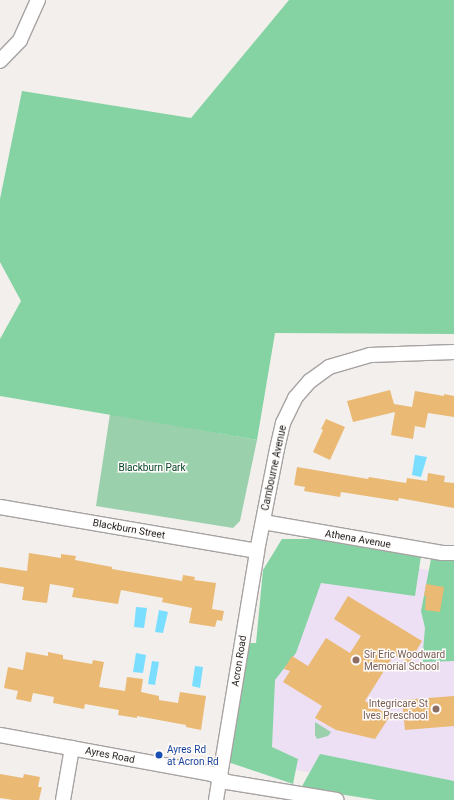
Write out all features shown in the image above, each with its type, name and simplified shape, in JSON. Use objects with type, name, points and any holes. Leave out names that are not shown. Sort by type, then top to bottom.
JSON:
[{"type":"street","points":[[0,61],[20,40],[38,0]]},
{"type":"street","name":"Cambourne Avenue","points":[[263,522],[283,423],[295,398],[310,381],[329,367],[370,355],[454,352]]},
{"type":"street","name":"Blackburn Street","points":[[0,507],[257,551]]},
{"type":"street","name":"Acron Road","points":[[216,800],[263,522]]},
{"type":"street","name":"Athena Avenue","points":[[263,522],[442,553],[454,553]]},
{"type":"street","name":"Ayres Road","points":[[0,735],[212,774],[227,782],[337,800]]},
{"type":"street","points":[[63,800],[72,748]]},
{"type":"shaded area","name":"Sir Eric Woodward Memorial School","points":[[289,546],[434,571],[454,571],[454,796],[252,763]]},
{"type":"green space","points":[[289,0],[454,0],[454,334],[275,333],[257,440],[0,396],[0,339],[21,301],[0,262],[0,199],[22,91],[191,118]]},
{"type":"green space","name":"Blackburn Park","points":[[110,414],[257,440],[240,521],[233,528],[96,506]]},
{"type":"green space","points":[[282,539],[337,539],[421,556],[415,596],[321,583],[296,653],[275,680],[272,747],[298,759],[293,784],[225,761],[248,643],[256,643],[263,570]]},
{"type":"green space","points":[[431,559],[454,559],[454,661],[422,662],[425,628],[421,611]]},
{"type":"green space","points":[[315,722],[331,732],[328,736],[317,739],[315,735]]},
{"type":"green space","points":[[320,754],[454,781],[454,800],[377,800],[301,788]]},
{"type":"water","points":[[415,455],[427,457],[421,477],[412,475]]},
{"type":"water","points":[[136,607],[147,608],[144,628],[134,627]]},
{"type":"water","points":[[159,610],[168,612],[163,633],[155,632]]},
{"type":"water","points":[[136,653],[146,655],[143,673],[133,672]]},
{"type":"water","points":[[152,661],[159,662],[155,685],[148,684]]},
{"type":"water","points":[[195,666],[203,667],[200,688],[192,686]]},
{"type":"building","points":[[390,390],[394,404],[412,407],[415,391],[444,396],[444,394],[454,396],[454,417],[428,413],[425,428],[415,426],[413,439],[391,435],[395,412],[353,422],[347,401]]},
{"type":"building","points":[[326,419],[345,427],[330,460],[313,452],[323,430],[321,429]]},
{"type":"building","points":[[297,467],[368,479],[369,477],[406,483],[407,478],[427,481],[428,473],[445,476],[444,482],[454,483],[454,508],[399,498],[398,501],[341,492],[340,497],[304,491],[305,487],[294,485]]},
{"type":"building","points":[[29,553],[61,558],[61,554],[76,556],[75,560],[112,567],[112,569],[182,581],[183,575],[195,577],[194,580],[216,583],[212,609],[224,611],[222,621],[217,620],[215,627],[189,623],[192,608],[162,602],[163,598],[121,590],[118,604],[72,597],[74,588],[50,584],[47,603],[22,600],[24,587],[0,583],[0,567],[27,571]]},
{"type":"building","points":[[426,584],[444,587],[440,612],[425,610],[426,596],[424,596]]},
{"type":"building","points":[[348,596],[422,641],[409,663],[394,655],[365,701],[390,716],[375,739],[336,730],[315,718],[322,706],[283,682],[290,671],[284,669],[292,656],[308,666],[326,638],[350,653],[361,636],[334,619]]},
{"type":"building","points":[[26,652],[48,656],[48,652],[63,655],[63,659],[92,664],[93,660],[104,662],[99,687],[125,691],[127,677],[143,679],[141,692],[159,696],[159,700],[178,703],[180,692],[206,696],[201,730],[186,727],[186,725],[137,716],[137,718],[118,715],[119,710],[85,704],[84,709],[53,703],[54,697],[33,693],[31,702],[16,699],[18,691],[4,688],[8,667],[23,670]]},
{"type":"building","points":[[454,696],[454,726],[405,730],[402,700]]},
{"type":"building","points":[[0,774],[23,778],[24,774],[40,777],[38,787],[42,787],[39,800],[13,800],[0,798]]},
{"type":"place","name":"Sir Eric Woodward Memorial School","points":[[356,660]]},
{"type":"place","name":"Integricare St Ives Preschool","points":[[436,709]]},
{"type":"place","name":"Ayres Rd at Acron Rd","points":[[159,755]]}]
